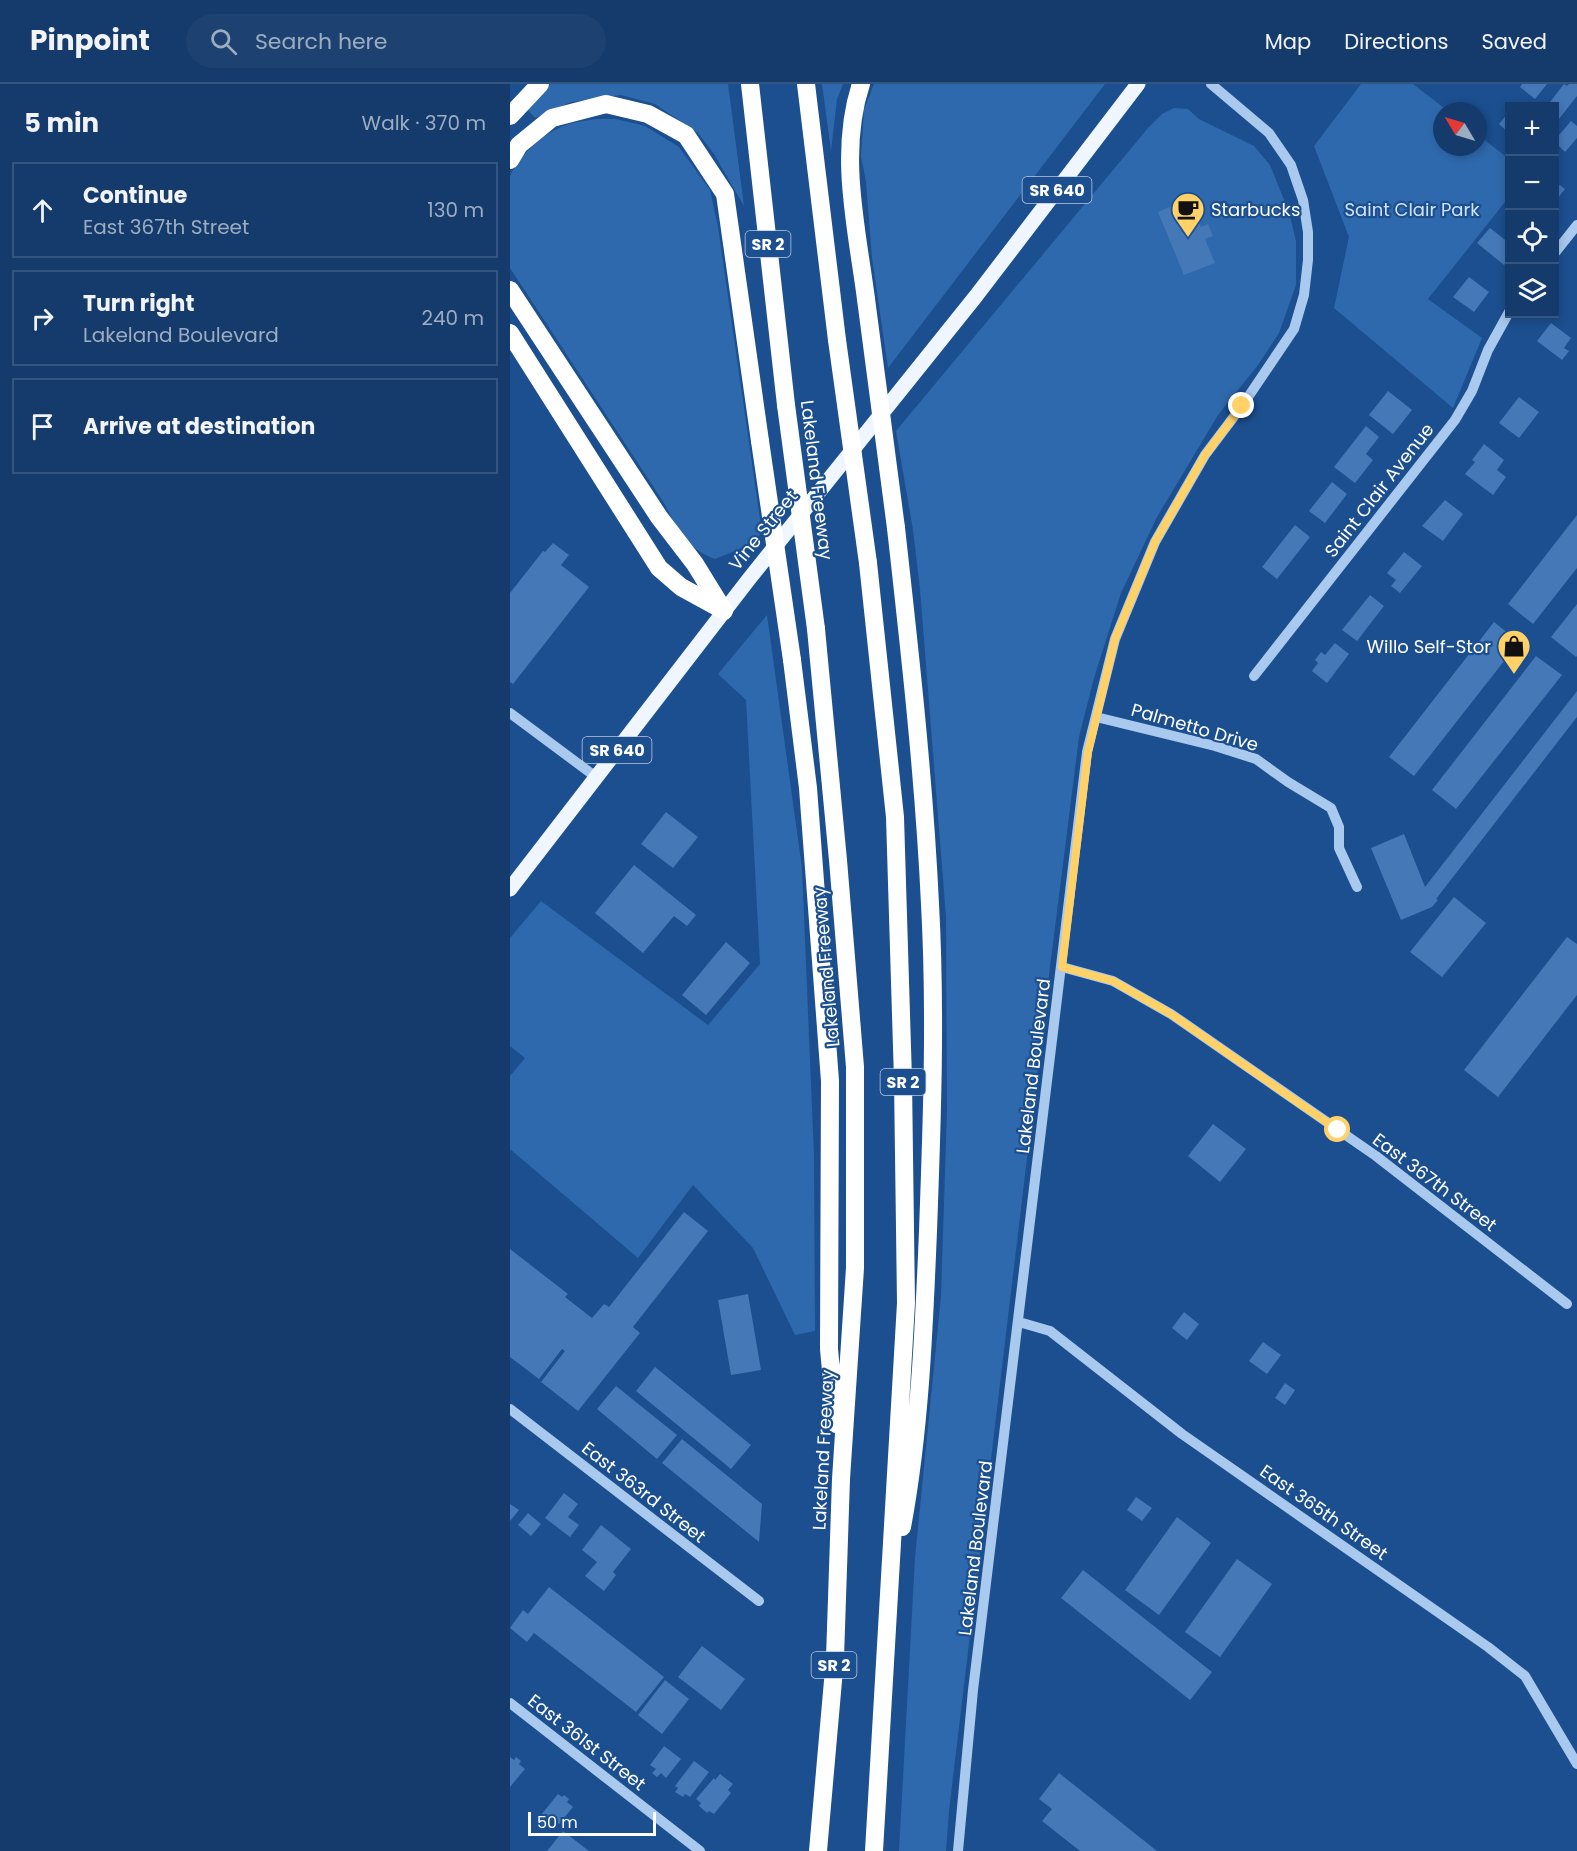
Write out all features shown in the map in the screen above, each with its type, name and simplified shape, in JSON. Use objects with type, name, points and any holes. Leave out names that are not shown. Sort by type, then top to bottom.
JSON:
[{"type":"highway","points":[[510,116],[540,84]]},
{"type":"highway","name":"Lakeland Freeway","points":[[750,84],[786,405],[816,629],[855,1067],[855,1268],[841,1479],[835,1658],[818,1851]]},
{"type":"highway","name":"Lakeland Freeway","points":[[806,84],[837,340],[868,563],[895,817],[903,1080],[906,1303],[874,1851]]},
{"type":"highway","points":[[861,84],[854,107],[849,167],[896,528],[915,699],[930,905],[932,1105],[926,1292],[912,1478],[888,1602]]},
{"type":"highway","points":[[510,160],[519,145],[552,118],[606,104],[648,114],[686,135],[725,194],[792,660],[808,788],[830,1081],[829,1349],[841,1479]]},
{"type":"highway","points":[[510,290],[659,517],[695,564],[724,610]]},
{"type":"highway","points":[[510,333],[659,568],[681,587],[724,610]]},
{"type":"main road","name":"Vine Street","points":[[510,889],[724,610],[950,330],[1138,84]]},
{"type":"street","name":"Lakeland Boulevard","points":[[958,1851],[974,1690],[1088,752],[1115,639],[1155,542],[1205,455],[1242,406],[1294,329],[1304,295],[1308,232],[1303,200],[1291,165],[1269,133],[1210,84]]},
{"type":"street","points":[[1559,248],[1577,225]]},
{"type":"street","name":"Saint Clair Avenue","points":[[1254,676],[1455,420],[1472,391],[1488,350],[1506,318]]},
{"type":"street","points":[[510,713],[596,777]]},
{"type":"street","name":"Palmetto Drive","points":[[1096,717],[1215,746],[1256,759],[1330,808],[1339,827],[1339,848],[1358,887]]},
{"type":"street","name":"East 367th Street","points":[[1062,967],[1113,981],[1171,1014],[1376,1156],[1567,1304]]},
{"type":"street","name":"East 365th Street","points":[[1019,1322],[1050,1331],[1182,1434],[1497,1654],[1525,1676],[1577,1764]]},
{"type":"street","name":"East 363rd Street","points":[[510,1409],[759,1601]]},
{"type":"street","name":"East 361st Street","points":[[510,1703],[700,1851]]},
{"type":"green space","points":[[550,84],[728,84],[744,206],[714,154],[698,133],[655,104],[621,95],[571,102],[535,118],[526,108]]},
{"type":"green space","points":[[822,84],[843,84],[837,99],[831,151]]},
{"type":"green space","points":[[874,84],[1105,84],[888,368],[872,258],[866,182],[861,156],[864,110]]},
{"type":"green space","name":"Saint Clair Park","points":[[1361,84],[1413,84],[1436,102],[1433,102],[1433,156],[1487,156],[1487,142],[1505,156],[1505,202],[1428,299],[1482,338],[1453,408],[1334,308],[1349,237],[1314,146]]},
{"type":"green space","points":[[1174,108],[1188,109],[1199,119],[1254,146],[1270,165],[1289,212],[1296,241],[1296,285],[1279,333],[1258,365],[1218,415],[1157,517],[1121,593],[1094,678],[1079,737],[946,1851],[899,1851],[915,1558],[941,1296],[947,1110],[946,917],[920,589],[913,530],[896,431],[1148,128],[1162,114]]},
{"type":"green space","points":[[595,119],[616,119],[645,126],[679,147],[710,190],[718,227],[762,533],[749,545],[715,559],[696,549],[684,537],[510,268],[510,177],[513,169],[532,147],[555,130]]},
{"type":"green space","points":[[767,615],[802,868],[814,1156],[815,1331],[795,1335],[753,1248],[693,1185],[638,1258],[510,1149],[510,1076],[525,1058],[510,1046],[510,938],[541,901],[708,1025],[760,964],[746,700],[718,674]]},
{"type":"building","points":[[1522,84],[1547,84],[1535,99],[1520,87]]},
{"type":"building","points":[[1564,84],[1567,86],[1577,84],[1577,96],[1559,119],[1559,102],[1550,102]]},
{"type":"building","points":[[1505,117],[1505,129],[1499,124]]},
{"type":"building","points":[[1571,121],[1577,126],[1577,138],[1565,152],[1559,146],[1559,135]]},
{"type":"building","points":[[1559,185],[1565,189],[1559,197]]},
{"type":"building","name":"Starbucks","points":[[1189,199],[1201,227],[1208,224],[1213,236],[1205,239],[1215,263],[1184,275],[1158,212]]},
{"type":"building","points":[[1490,228],[1505,240],[1505,264],[1504,265],[1477,243]]},
{"type":"building","points":[[1469,277],[1489,292],[1474,312],[1453,297]]},
{"type":"building","points":[[1551,323],[1571,338],[1564,348],[1569,351],[1562,360],[1537,341]]},
{"type":"building","points":[[1388,391],[1412,410],[1393,434],[1369,415]]},
{"type":"building","points":[[1519,397],[1539,412],[1519,438],[1499,423]]},
{"type":"building","points":[[1366,426],[1379,437],[1366,454],[1373,460],[1355,483],[1334,467]]},
{"type":"building","points":[[1484,444],[1504,460],[1497,470],[1506,477],[1493,495],[1465,474],[1475,462],[1472,460]]},
{"type":"building","points":[[1332,482],[1347,494],[1325,523],[1309,511]]},
{"type":"building","points":[[1445,500],[1463,514],[1443,541],[1422,526]]},
{"type":"building","points":[[1577,515],[1577,568],[1533,624],[1508,604]]},
{"type":"building","points":[[1295,525],[1310,537],[1277,579],[1262,567]]},
{"type":"building","points":[[553,543],[569,555],[561,565],[589,587],[513,684],[510,682],[510,593],[543,551],[545,552]]},
{"type":"building","points":[[1404,552],[1422,566],[1400,593],[1391,586],[1396,580],[1387,573]]},
{"type":"building","points":[[1370,595],[1384,606],[1357,641],[1342,630]]},
{"type":"building","points":[[1577,604],[1577,656],[1576,657],[1551,637]]},
{"type":"building","points":[[1494,622],[1519,642],[1414,776],[1389,757]]},
{"type":"building","points":[[1335,643],[1349,654],[1327,683],[1312,671],[1318,663],[1315,660],[1321,652],[1325,655]]},
{"type":"building","points":[[1536,656],[1562,675],[1456,809],[1432,790]]},
{"type":"building","points":[[1577,691],[1577,717],[1436,899],[1438,900],[1432,907],[1401,920],[1371,848],[1404,834],[1425,887]]},
{"type":"building","points":[[666,812],[698,837],[673,868],[641,844]]},
{"type":"building","points":[[634,865],[696,915],[687,926],[674,916],[643,953],[595,913]]},
{"type":"building","points":[[1454,897],[1486,923],[1442,977],[1410,952]]},
{"type":"building","points":[[1567,937],[1577,944],[1577,995],[1498,1097],[1464,1070]]},
{"type":"building","points":[[726,942],[750,963],[706,1015],[682,995]]},
{"type":"building","points":[[1213,1124],[1246,1149],[1220,1182],[1188,1156]]},
{"type":"building","points":[[684,1212],[708,1231],[633,1327],[640,1333],[578,1411],[541,1382],[565,1351],[562,1349],[539,1379],[510,1357],[510,1249],[568,1294],[565,1297],[592,1318],[604,1304],[609,1307]]},
{"type":"building","points":[[748,1294],[761,1370],[731,1375],[718,1300]]},
{"type":"building","points":[[1184,1312],[1199,1324],[1187,1340],[1172,1328]]},
{"type":"building","points":[[1263,1342],[1281,1355],[1267,1374],[1249,1361]]},
{"type":"building","points":[[655,1367],[751,1445],[731,1469],[636,1391]]},
{"type":"building","points":[[1285,1383],[1295,1390],[1285,1405],[1275,1398]]},
{"type":"building","points":[[616,1386],[677,1435],[657,1459],[597,1409]]},
{"type":"building","points":[[682,1439],[762,1504],[759,1542],[662,1463]]},
{"type":"building","points":[[564,1493],[578,1504],[568,1517],[579,1525],[570,1537],[545,1518]]},
{"type":"building","points":[[1136,1497],[1152,1508],[1142,1521],[1127,1510]]},
{"type":"building","points":[[510,1504],[519,1510],[510,1521]]},
{"type":"building","points":[[528,1513],[541,1524],[531,1536],[518,1525]]},
{"type":"building","points":[[1177,1517],[1211,1543],[1159,1615],[1125,1590]]},
{"type":"building","points":[[601,1525],[631,1549],[613,1572],[616,1575],[604,1591],[585,1576],[597,1562],[582,1550]]},
{"type":"building","points":[[1237,1559],[1272,1584],[1220,1657],[1185,1632]]},
{"type":"building","points":[[1083,1570],[1212,1672],[1190,1700],[1061,1598]]},
{"type":"building","points":[[549,1587],[664,1677],[636,1712],[534,1633],[527,1642],[510,1628],[523,1610],[528,1614]]},
{"type":"building","points":[[702,1646],[745,1679],[721,1710],[678,1677]]},
{"type":"building","points":[[665,1680],[689,1699],[662,1734],[638,1715]]},
{"type":"building","points":[[664,1746],[681,1759],[666,1778],[661,1773],[657,1777],[652,1773],[656,1769],[650,1765]]},
{"type":"building","points":[[510,1757],[514,1760],[516,1757],[521,1761],[519,1764],[525,1769],[510,1787]]},
{"type":"building","points":[[694,1761],[709,1772],[690,1797],[685,1794],[683,1797],[675,1792],[678,1788],[675,1786]]},
{"type":"building","points":[[1059,1773],[1157,1851],[1080,1851],[1042,1821],[1052,1809],[1039,1799]]},
{"type":"building","points":[[720,1774],[733,1784],[728,1790],[731,1793],[714,1814],[709,1811],[707,1813],[699,1806],[701,1803],[696,1799]]},
{"type":"building","points":[[558,1794],[569,1799],[567,1802],[573,1807],[559,1824],[552,1819],[545,1827],[537,1820]]},
{"type":"building","points":[[563,1831],[589,1851],[547,1851]]},
{"type":"place","name":"Starbucks","points":[[1188,238]]},
{"type":"place","name":"Willo Self-Stor","points":[[1514,675]]},
{"type":"route","points":[[1242,406],[1205,455],[1155,542],[1115,639],[1088,752],[1062,967],[1113,981],[1171,1014],[1338,1130]]}]
